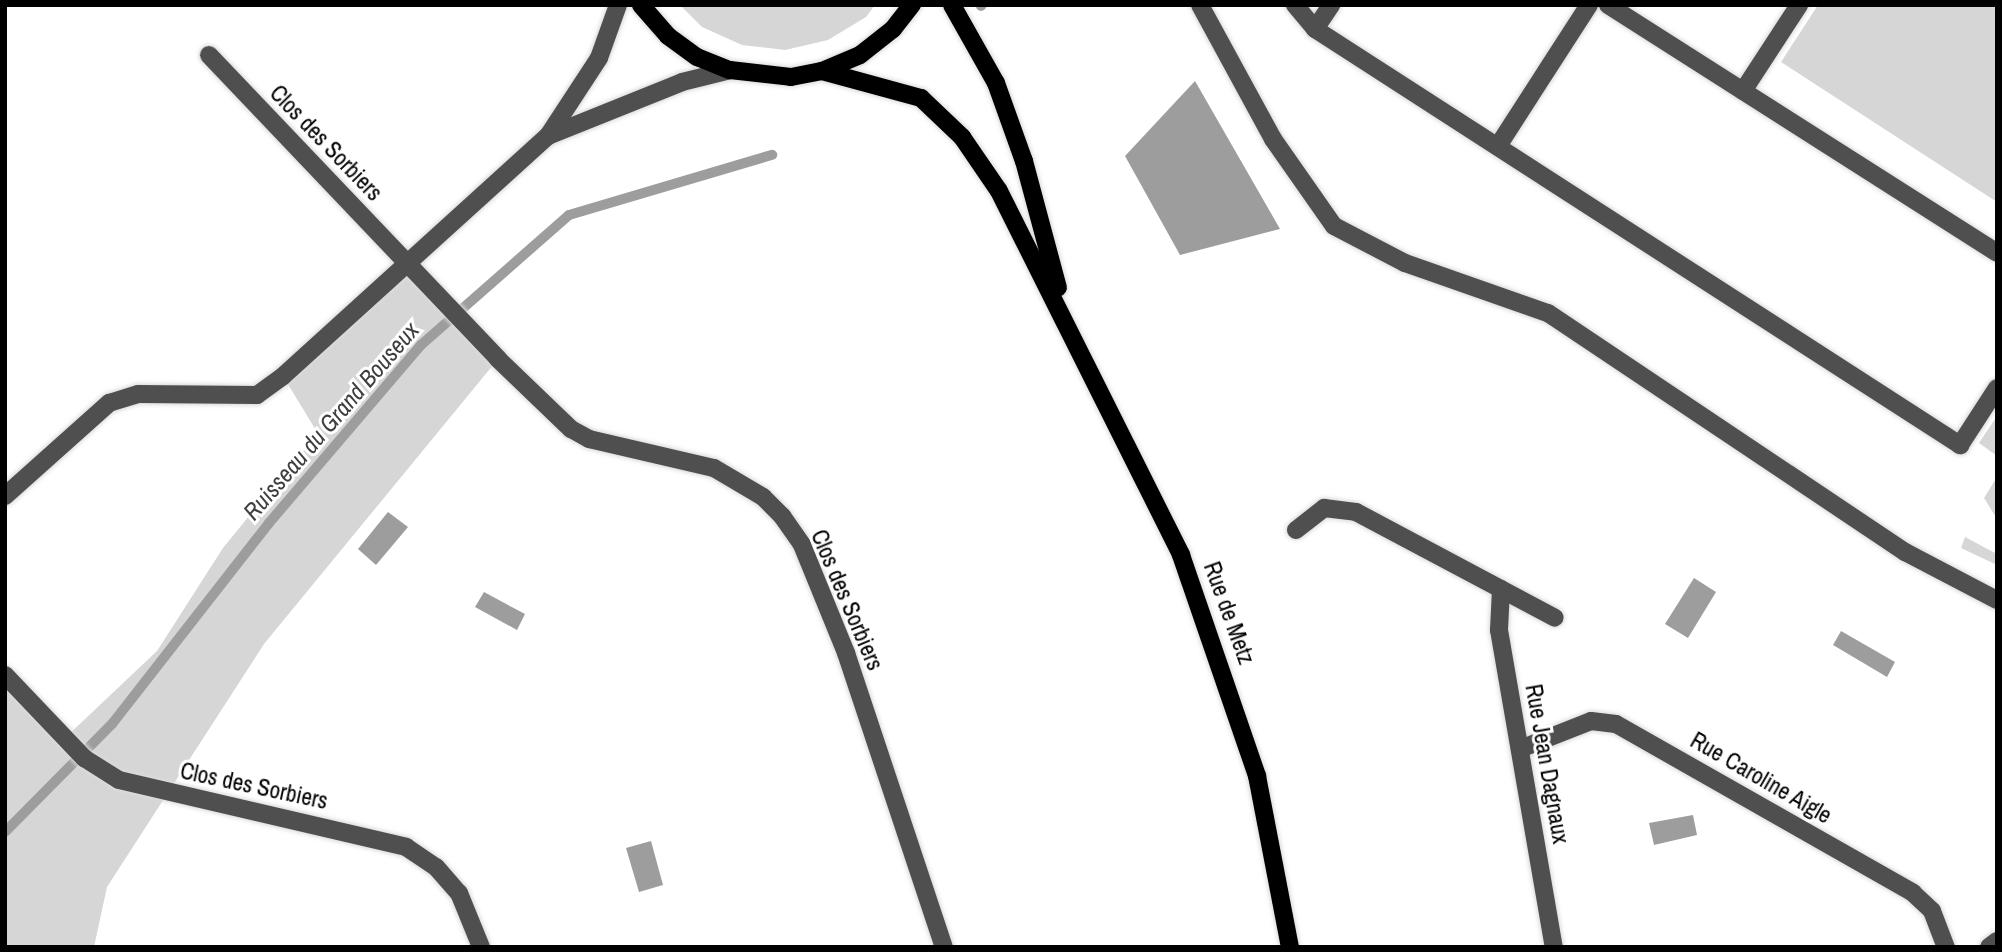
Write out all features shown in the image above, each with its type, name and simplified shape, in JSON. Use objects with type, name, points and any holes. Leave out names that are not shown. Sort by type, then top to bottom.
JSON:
[{"type":"main road","points":[[641,5],[668,36],[697,57],[730,71],[781,76],[821,71],[860,55],[893,29],[912,5]]},
{"type":"main road","name":"Rue de Metz","points":[[952,5],[996,83],[1024,161],[1064,316]]},
{"type":"main road","name":"Rue de Metz","points":[[821,71],[920,98],[962,137],[999,191],[1153,491],[1224,670],[1257,776],[1290,947]]},
{"type":"street","points":[[5,496],[91,414],[109,402],[138,394],[257,395],[548,136],[599,58],[618,5]]},
{"type":"street","points":[[1200,5],[1273,139],[1334,226],[1405,263],[1548,313],[1905,552],[1997,600]]},
{"type":"street","points":[[1295,5],[1315,29],[1960,445],[1997,388]]},
{"type":"street","points":[[1315,29],[1331,5]]},
{"type":"street","points":[[1498,146],[1589,5]]},
{"type":"street","points":[[1608,5],[1997,253]]},
{"type":"street","points":[[1743,91],[1799,5]]},
{"type":"street","name":"Clos des Sorbiers","points":[[209,55],[407,264],[571,429],[589,439],[714,468],[763,497],[782,516],[802,545],[846,653],[944,947]]},
{"type":"street","points":[[548,136],[659,90],[730,71]]},
{"type":"street","points":[[1296,530],[1324,508],[1356,512],[1555,618]]},
{"type":"street","name":"Rue Jean Dagnaux","points":[[1501,589],[1499,630],[1554,947]]},
{"type":"street","name":"Clos des Sorbiers","points":[[5,675],[68,741],[96,766],[119,780],[151,790],[406,847],[436,867],[459,893],[481,947]]},
{"type":"street","name":"Rue Caroline Aigle","points":[[1520,749],[1591,721],[1616,724],[1913,893],[1932,911],[1945,947]]},
{"type":"street","points":[[1989,947],[1997,941]]},
{"type":"shaded area","points":[[680,5],[875,5],[866,17],[828,40],[785,50],[742,45],[702,27]]},
{"type":"shaded area","points":[[1818,5],[1997,5],[1997,202],[1781,62]]},
{"type":"shaded area","points":[[1195,81],[1280,229],[1180,255],[1125,156]]},
{"type":"shaded area","points":[[407,263],[498,359],[264,644],[107,887],[94,947],[5,947],[5,675],[65,738],[157,651],[223,548],[297,457],[320,437],[283,376]]},
{"type":"shaded area","points":[[1997,416],[1997,456],[1979,443]]},
{"type":"shaded area","points":[[1997,477],[1997,519],[1984,498]]},
{"type":"shaded area","points":[[388,512],[408,527],[376,565],[358,549]]},
{"type":"shaded area","points":[[1965,537],[1997,554],[1997,565],[1961,548]]},
{"type":"shaded area","points":[[1694,578],[1716,592],[1688,638],[1665,624]]},
{"type":"shaded area","points":[[484,592],[525,614],[517,630],[475,607]]},
{"type":"shaded area","points":[[1841,631],[1895,662],[1887,677],[1833,645]]},
{"type":"shaded area","points":[[1693,815],[1697,835],[1654,845],[1649,823]]},
{"type":"shaded area","points":[[651,841],[663,885],[639,892],[626,848]]},
{"type":"waterway","name":"Ruisseau du Grand Bouseux","points":[[5,832],[112,724],[269,523],[421,345],[569,215],[772,155]]}]
